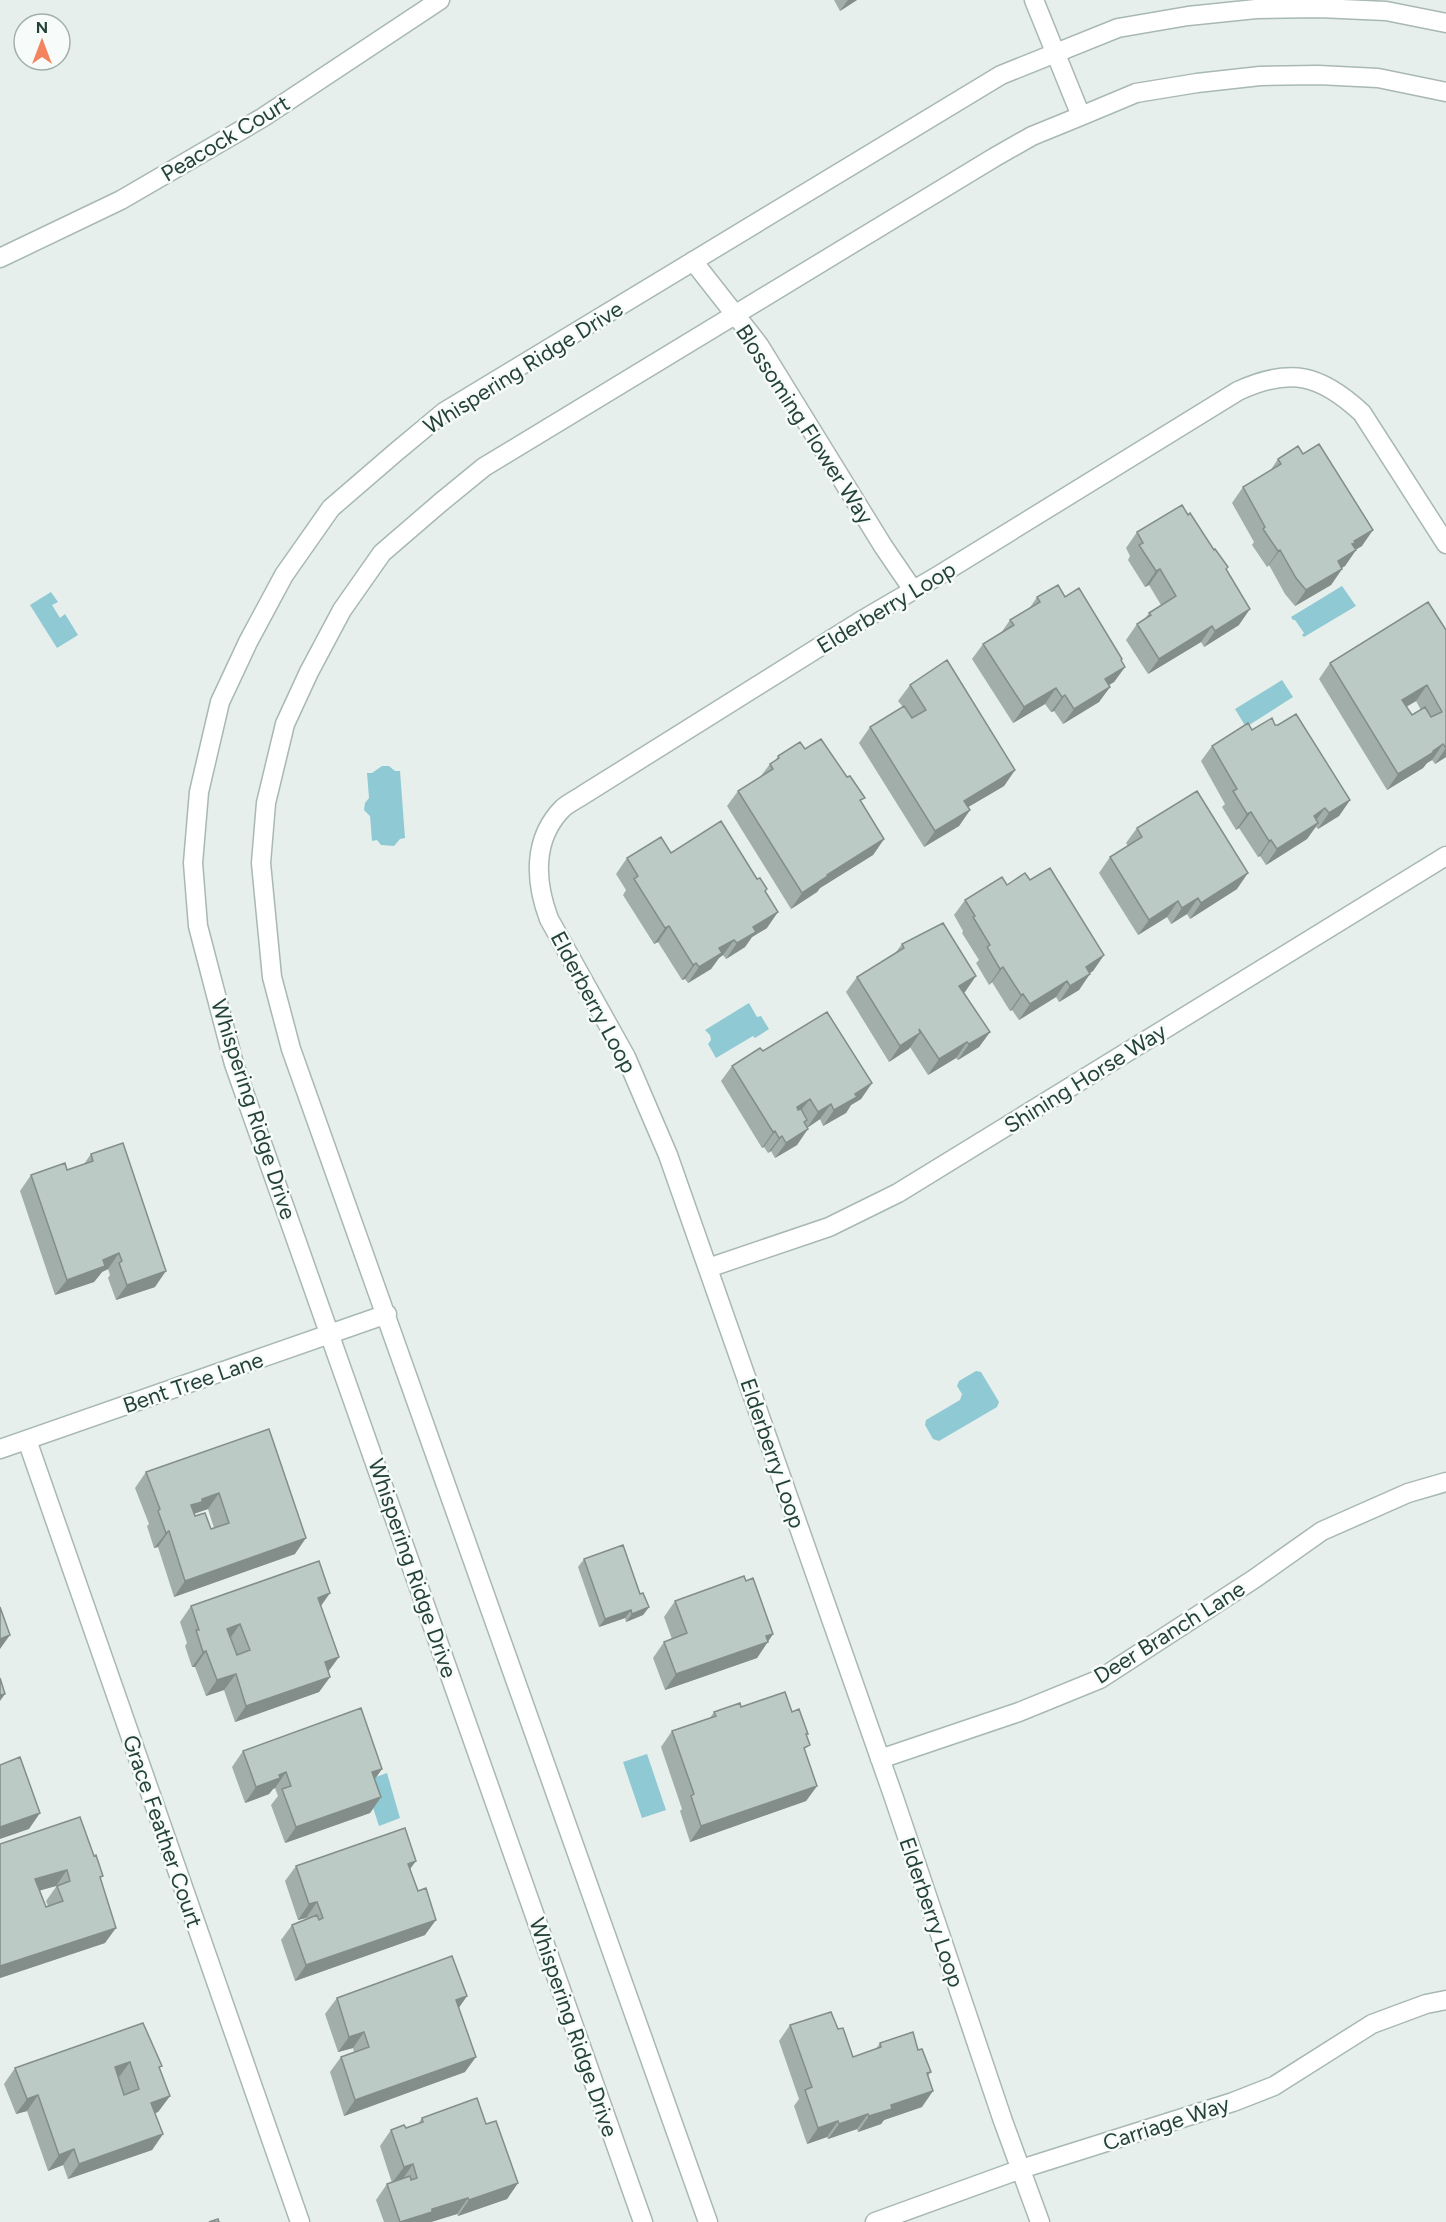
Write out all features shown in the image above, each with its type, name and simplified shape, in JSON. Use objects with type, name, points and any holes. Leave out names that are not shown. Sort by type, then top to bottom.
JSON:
[{"type":"street","name":"Peacock Court","points":[[0,258],[121,200],[262,118],[440,0]]},
{"type":"street","points":[[1034,0],[1081,116]]},
{"type":"street","name":"Whispering Ridge Drive","points":[[643,2222],[234,1064],[198,926],[194,863],[199,792],[220,702],[248,642],[284,575],[331,508],[444,412],[1001,75],[1118,28],[1188,16],[1256,9],[1319,8],[1386,11],[1446,22]]},
{"type":"street","points":[[708,2222],[291,1049],[272,977],[261,863],[266,803],[285,724],[342,610],[382,554],[484,467],[1032,136],[1136,93],[1260,76],[1318,75],[1378,78],[1446,92]]},
{"type":"street","name":"Blossoming Flower Way","points":[[693,261],[759,345],[883,546],[913,590]]},
{"type":"street","name":"Elderberry Loop","points":[[1040,2222],[668,1155],[626,1057],[549,919],[540,896],[538,876],[540,851],[548,830],[563,808],[864,619],[1238,391],[1261,380],[1288,376],[1319,381],[1343,396],[1362,413],[1446,544]]},
{"type":"street","name":"Shining Horse Way","points":[[708,1269],[829,1227],[897,1193],[1446,856]]},
{"type":"street","name":"Bent Tree Lane","points":[[0,1449],[387,1314]]},
{"type":"street","name":"Grace Feather Court","points":[[27,1440],[300,2222]]},
{"type":"street","name":"Deer Branch Lane","points":[[880,1759],[1019,1712],[1100,1679],[1322,1532],[1408,1493],[1446,1482]]},
{"type":"street","name":"Carriage Way","points":[[875,2222],[1021,2169],[1233,2102],[1274,2086],[1372,2024],[1426,2004],[1446,2000]]},
{"type":"water","points":[[1342,586],[1356,606],[1304,637],[1302,635],[1304,633],[1291,617]]},
{"type":"water","points":[[51,592],[58,602],[52,605],[60,618],[65,614],[78,635],[57,648],[30,605]]},
{"type":"water","points":[[1282,680],[1293,697],[1246,727],[1235,709]]},
{"type":"water","points":[[382,766],[389,766],[395,771],[400,771],[405,838],[400,839],[394,846],[381,845],[377,840],[372,841],[370,816],[364,810],[369,798],[367,773],[372,773]]},
{"type":"water","points":[[749,1003],[757,1017],[761,1016],[769,1029],[716,1058],[708,1044],[711,1040],[710,1035],[705,1030]]},
{"type":"water","points":[[976,1371],[981,1372],[999,1402],[997,1407],[939,1441],[933,1439],[925,1425],[926,1420],[960,1400],[962,1394],[957,1386],[959,1381]]},
{"type":"water","points":[[647,1754],[666,1810],[642,1818],[623,1762]]},
{"type":"water","points":[[387,1773],[400,1818],[379,1826],[368,1792],[373,1778]]},
{"type":"building","points":[[1319,444],[1373,530],[1354,541],[1355,543],[1352,544],[1356,550],[1338,561],[1342,569],[1306,590],[1263,529],[1265,527],[1243,487],[1281,464],[1278,459],[1298,446],[1303,454]]},
{"type":"building","points":[[1182,505],[1228,567],[1226,569],[1250,609],[1215,631],[1212,626],[1159,659],[1137,624],[1151,615],[1149,613],[1176,596],[1160,569],[1156,571],[1139,545],[1143,543],[1137,532]]},
{"type":"building","points":[[1058,585],[1065,597],[1079,588],[1125,667],[1105,679],[1110,687],[1074,709],[1065,695],[1062,697],[1056,688],[1024,707],[983,644],[1014,625],[1010,620],[1040,602],[1037,597]]},
{"type":"building","points":[[1428,602],[1446,630],[1446,748],[1443,744],[1398,774],[1330,663]],"holes":[[[1427,685],[1442,712],[1431,717],[1425,707],[1412,715],[1402,700]]]},
{"type":"building","points":[[947,660],[1015,770],[964,801],[970,810],[935,831],[870,727],[904,706],[912,718],[926,710],[910,685]]},
{"type":"building","points":[[1296,714],[1350,800],[1329,813],[1325,808],[1314,816],[1318,823],[1277,849],[1271,840],[1269,841],[1251,812],[1247,814],[1233,791],[1237,789],[1212,746],[1248,723],[1252,730],[1272,718],[1275,725],[1278,725]]},
{"type":"building","points":[[821,739],[847,777],[850,776],[865,798],[860,800],[884,839],[802,893],[738,791],[773,769],[770,764],[779,758],[778,756],[800,742],[805,749]]},
{"type":"building","points":[[1197,791],[1248,873],[1201,903],[1198,898],[1182,908],[1178,901],[1149,920],[1110,857],[1142,837],[1137,828]]},
{"type":"building","points":[[721,821],[757,879],[760,878],[767,889],[765,891],[778,912],[753,927],[756,932],[737,943],[734,940],[719,948],[722,953],[699,967],[696,963],[693,965],[669,926],[665,928],[634,879],[638,876],[627,858],[661,837],[671,853]]},
{"type":"building","points":[[1050,868],[1104,955],[1086,967],[1090,974],[1070,986],[1067,981],[1030,1004],[1023,994],[1021,995],[1003,967],[1000,969],[987,947],[990,945],[965,900],[1002,877],[1007,885],[1025,873],[1030,880]]},
{"type":"building","points":[[943,923],[976,976],[959,986],[990,1032],[969,1044],[967,1042],[939,1059],[919,1029],[920,1033],[900,1046],[857,977],[904,948],[902,944]]},
{"type":"building","points":[[827,1012],[872,1083],[855,1094],[857,1097],[834,1110],[831,1104],[818,1112],[810,1099],[797,1107],[798,1110],[801,1109],[807,1120],[804,1122],[808,1129],[786,1143],[782,1136],[779,1138],[775,1131],[773,1132],[732,1066],[760,1048],[763,1051]]},
{"type":"building","points":[[123,1143],[166,1271],[127,1285],[119,1263],[122,1261],[119,1253],[103,1260],[105,1266],[67,1280],[31,1175],[65,1163],[67,1170],[93,1161],[91,1154]]},
{"type":"building","points":[[269,1429],[306,1538],[185,1581],[169,1531],[166,1533],[158,1511],[160,1509],[146,1472]],"holes":[[[219,1493],[229,1523],[211,1529],[205,1513],[195,1516],[191,1505]]]},
{"type":"building","points":[[623,1545],[640,1594],[643,1593],[649,1607],[632,1614],[631,1610],[605,1619],[584,1559]]},
{"type":"building","points":[[319,1561],[330,1593],[318,1598],[339,1657],[325,1662],[330,1677],[246,1706],[236,1674],[217,1680],[206,1651],[203,1652],[191,1606]],"holes":[[[240,1624],[250,1650],[237,1655],[227,1629]]]},
{"type":"building","points":[[744,1576],[746,1581],[753,1578],[773,1634],[766,1636],[768,1642],[676,1674],[664,1642],[687,1633],[675,1601]]},
{"type":"building","points":[[0,1607],[10,1635],[0,1639]]},
{"type":"building","points":[[0,1678],[5,1694],[0,1695]]},
{"type":"building","points":[[785,1692],[792,1712],[799,1709],[808,1734],[806,1734],[810,1745],[804,1748],[817,1786],[701,1826],[691,1796],[694,1794],[672,1731],[716,1716],[714,1712],[740,1703],[741,1707]]},
{"type":"building","points":[[361,1708],[382,1769],[372,1772],[381,1797],[296,1827],[282,1789],[291,1786],[286,1772],[279,1775],[280,1778],[256,1787],[243,1751]]},
{"type":"building","points":[[20,1757],[40,1813],[0,1827],[0,1765]]},
{"type":"building","points":[[80,1817],[103,1876],[100,1877],[116,1928],[0,1966],[0,1844]],"holes":[[[67,1870],[70,1881],[57,1886],[63,1901],[46,1907],[35,1879]]]},
{"type":"building","points":[[405,1828],[416,1861],[408,1864],[418,1891],[426,1888],[436,1920],[306,1965],[292,1925],[317,1915],[319,1920],[323,1918],[317,1902],[309,1904],[296,1866]]},
{"type":"building","points":[[452,1956],[467,1996],[456,2000],[476,2057],[355,2100],[341,2057],[369,2047],[364,2032],[349,2037],[337,1998]]},
{"type":"building","points":[[831,2012],[838,2029],[843,2028],[853,2057],[881,2047],[880,2043],[913,2032],[918,2050],[922,2049],[931,2072],[927,2073],[933,2091],[891,2105],[892,2109],[839,2124],[838,2121],[818,2128],[805,2090],[812,2087],[790,2025]]},
{"type":"building","points":[[143,2023],[162,2066],[159,2067],[170,2096],[151,2103],[163,2134],[79,2164],[74,2149],[59,2155],[38,2095],[27,2099],[15,2068]],"holes":[[[130,2062],[139,2089],[124,2095],[115,2067]]]},
{"type":"building","points":[[477,2098],[486,2124],[496,2121],[518,2183],[469,2200],[468,2198],[432,2209],[432,2212],[400,2222],[387,2184],[410,2176],[411,2180],[417,2178],[413,2164],[404,2167],[391,2130],[423,2122],[422,2118]]}]
